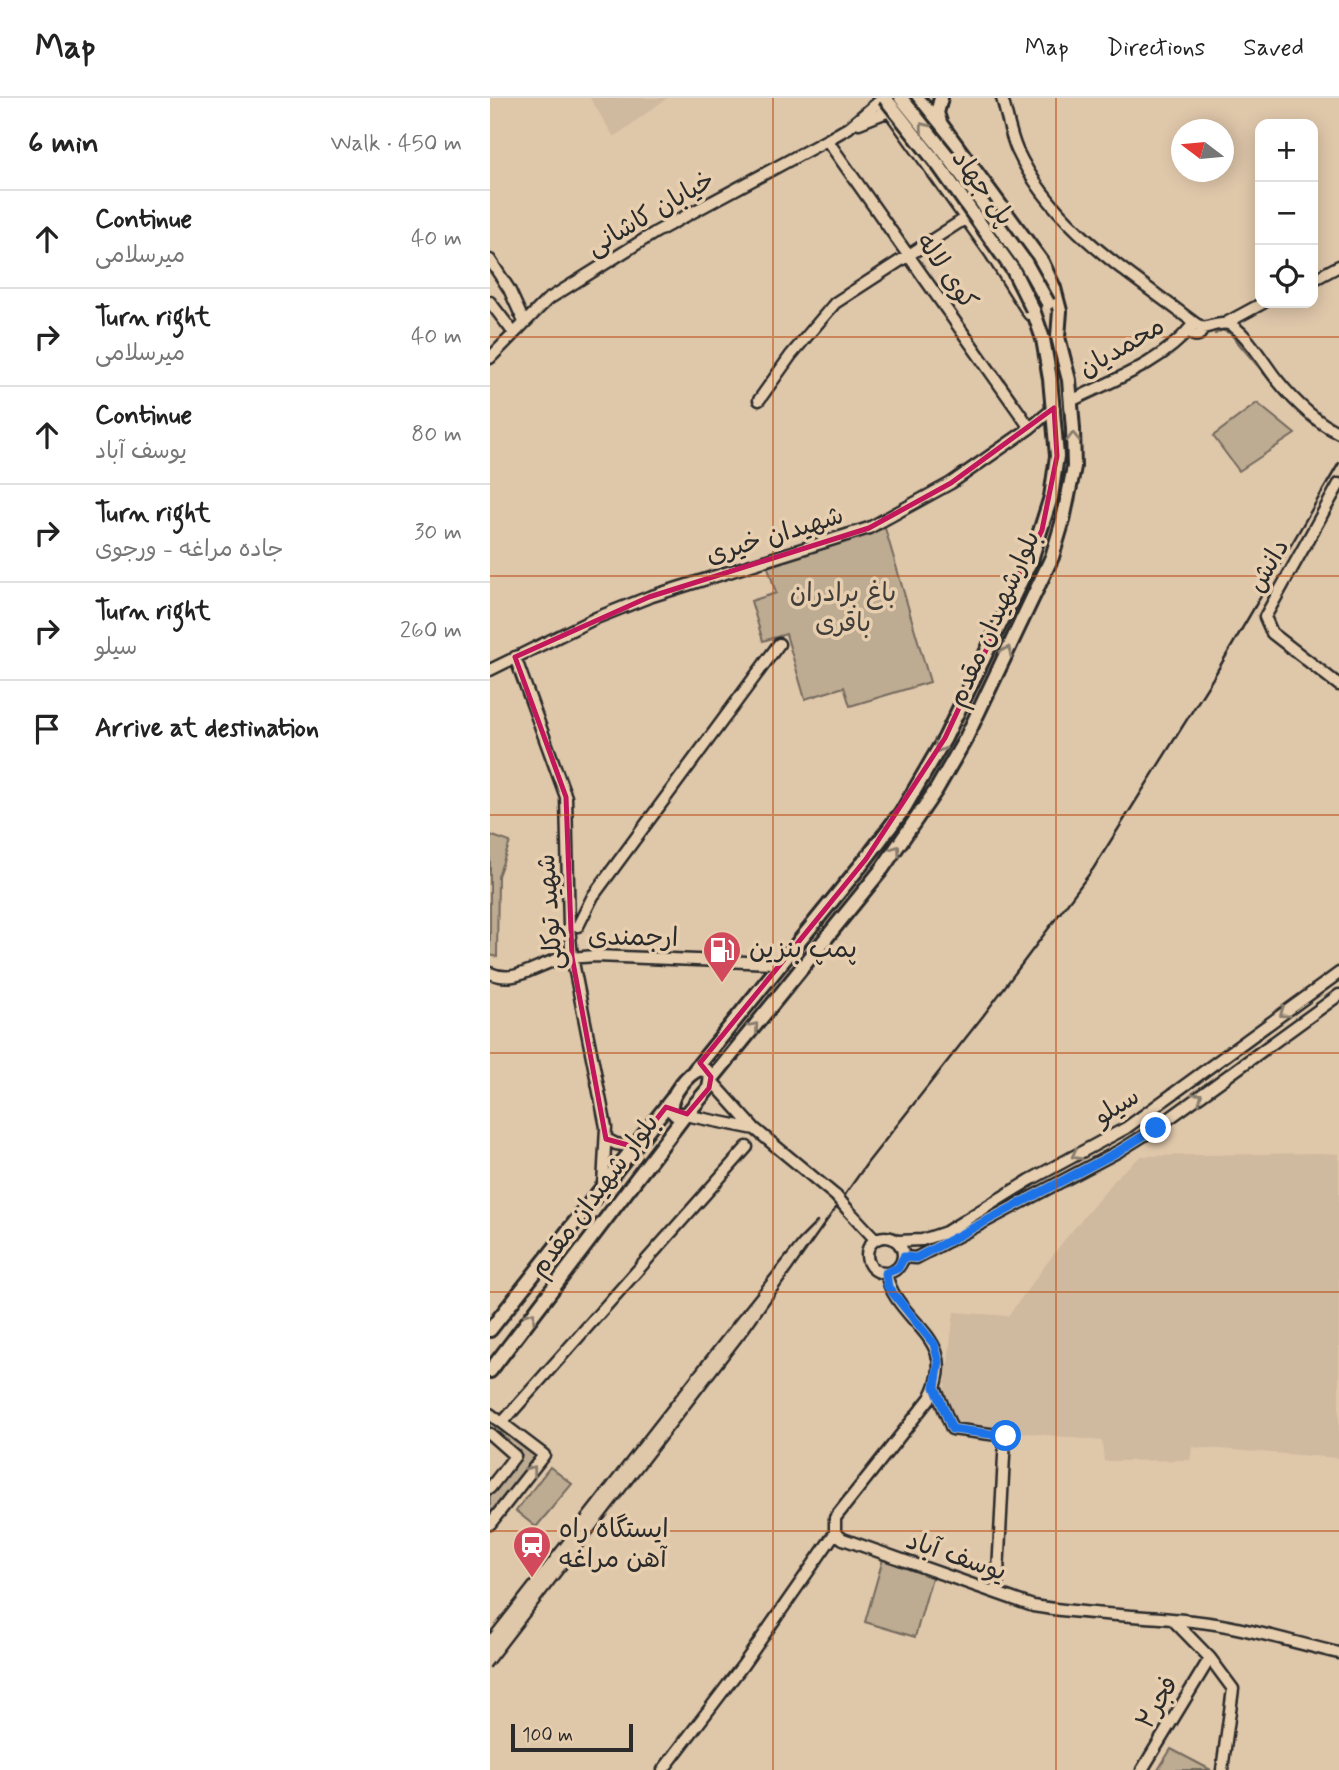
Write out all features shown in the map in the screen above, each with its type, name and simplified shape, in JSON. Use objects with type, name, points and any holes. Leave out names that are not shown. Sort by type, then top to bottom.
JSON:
[{"type":"main road","name":"پل جهاد","points":[[883,98],[1013,270],[1033,310],[1043,339]]},
{"type":"main road","points":[[883,98],[882,106],[889,111],[895,111],[914,98]]},
{"type":"main road","name":"پل جهاد","points":[[901,98],[950,159],[1025,262],[1048,303],[1058,337]]},
{"type":"main road","name":"بلوارشهیدان مقدم","points":[[685,1115],[691,1111],[709,1088],[711,1080],[882,869],[936,790],[966,738],[1052,557],[1063,520],[1074,467],[1071,401],[1058,337],[1060,311],[1054,288],[1042,262],[940,122],[914,98]]},
{"type":"main road","points":[[940,122],[937,113],[941,98]]},
{"type":"main road","points":[[939,173],[945,157],[965,157]]},
{"type":"main road","name":"بلوارشهیدان مقدم","points":[[694,1071],[901,812],[945,738],[1015,595],[1042,530],[1051,497],[1057,456],[1054,408],[1043,339]]},
{"type":"main road","points":[[694,1071],[707,1071],[711,1080]]},
{"type":"main road","name":"بلوار شهیدان مقدم","points":[[490,1331],[694,1071]]},
{"type":"main road","points":[[671,1099],[673,1113],[685,1115]]},
{"type":"main road","name":"بلوار شهیدان مقدم","points":[[490,1371],[685,1115]]},
{"type":"street","name":"خیابان کاشانی","points":[[490,358],[547,300],[656,232],[827,141],[848,128],[883,98]]},
{"type":"street","points":[[1002,98],[1017,149],[1049,204],[1081,236],[1196,329]]},
{"type":"street","name":"خیابان کاشانی","points":[[848,128],[889,111]]},
{"type":"street","points":[[889,111],[939,173],[1015,290],[1043,339]]},
{"type":"street","name":"کوی لاله","points":[[827,141],[1030,428]]},
{"type":"street","points":[[759,400],[791,355],[835,303],[966,218]]},
{"type":"street","points":[[490,260],[509,289],[524,322]]},
{"type":"street","points":[[1318,276],[1339,266]]},
{"type":"street","points":[[490,302],[513,332]]},
{"type":"street","points":[[1255,307],[1226,323],[1244,336],[1279,382],[1311,416],[1339,433]]},
{"type":"street","name":"محمدیان","points":[[1071,401],[1148,363],[1196,329],[1226,323]]},
{"type":"street","name":"شهیدان خیری","points":[[490,670],[596,618],[649,597],[869,528],[951,483],[1054,408]]},
{"type":"street","name":"دانش","points":[[1339,484],[1265,617],[1272,633],[1339,685]]},
{"type":"street","points":[[578,926],[593,895],[779,644]]},
{"type":"street","name":"شهید توکلی","points":[[515,657],[566,797],[569,927],[572,957],[606,1127],[603,1188]]},
{"type":"street","name":"ارجمندی","points":[[490,972],[498,976],[512,976],[572,957],[775,963],[778,967]]},
{"type":"street","name":"سیلو","points":[[904,1257],[916,1258],[976,1220],[1030,1180],[1114,1135],[1150,1112],[1339,973]]},
{"type":"street","name":"سیلو","points":[[898,1241],[922,1240],[976,1220],[1119,1151],[1156,1128],[1339,995]]},
{"type":"street","points":[[711,1080],[755,1129],[836,1196],[875,1239]]},
{"type":"street","points":[[685,1115],[755,1129]]},
{"type":"street","points":[[1114,1135],[1119,1151]]},
{"type":"street","points":[[606,1139],[616,1144],[635,1147]]},
{"type":"street","points":[[502,1423],[747,1147]]},
{"type":"street","points":[[887,1236],[898,1241],[904,1257],[898,1268],[886,1273],[875,1270],[867,1260],[868,1247],[875,1239],[887,1236]]},
{"type":"street","points":[[663,1770],[743,1665],[835,1533],[835,1518],[930,1398],[935,1387],[939,1362],[934,1344],[888,1287],[886,1273]]},
{"type":"street","points":[[935,1387],[952,1429],[1006,1436],[997,1594]]},
{"type":"street","points":[[490,1414],[544,1455],[490,1524]]},
{"type":"street","points":[[490,1434],[515,1456],[490,1488]]},
{"type":"street","name":"یوسف آباد","points":[[835,1533],[843,1539],[1033,1606],[1063,1611],[1192,1621],[1236,1628],[1339,1653]]},
{"type":"street","points":[[1173,1620],[1210,1658],[1233,1689],[1222,1770]]},
{"type":"street","name":"فجر۲","points":[[1142,1770],[1210,1658]]},
{"type":"highlighted area","points":[[1054,408],[1057,456],[1042,530],[945,738],[866,859],[700,1063],[711,1077],[709,1088],[687,1114],[666,1107],[635,1147],[606,1139],[572,957],[566,797],[515,657],[649,597],[869,528],[951,483]]},
{"type":"shaded area","points":[[590,98],[667,98],[614,137]]},
{"type":"shaded area","points":[[1339,1154],[1339,1458],[1192,1447],[1190,1460],[1104,1461],[1102,1441],[957,1425],[944,1396],[954,1312],[1008,1316],[1062,1243],[1119,1175],[1141,1156]]},
{"type":"green space","points":[[1257,403],[1295,434],[1239,471],[1213,436]]},
{"type":"green space","name":"باغ برادران باقری","points":[[885,528],[930,682],[850,706],[844,687],[805,699],[786,634],[763,641],[751,601],[776,593],[767,564]]},
{"type":"green space","points":[[490,835],[510,842],[498,876],[497,957],[490,955]]},
{"type":"green space","points":[[490,1418],[536,1455],[490,1513],[490,1495],[522,1455],[490,1429]]},
{"type":"green space","points":[[550,1467],[572,1484],[536,1527],[516,1511]]},
{"type":"green space","points":[[883,1559],[933,1574],[915,1637],[865,1622]]},
{"type":"green space","points":[[1171,1749],[1211,1770],[1158,1770]]},
{"type":"waterway","points":[[1215,334],[1222,330],[1230,333],[1290,404],[1317,425]]},
{"type":"railway","points":[[490,1667],[749,1331],[868,1162],[983,1016],[1093,869],[1213,678],[1339,463]]},
{"type":"railway","points":[[490,1633],[734,1321],[799,1240],[817,1222]]},
{"type":"place","name":"پمپ بنزین","points":[[722,984]]},
{"type":"place","name":"ایستگاه راه آهن مراغه","points":[[532,1579]]},
{"type":"route","points":[[1006,1436],[952,1429],[935,1387],[939,1362],[934,1344],[888,1287],[886,1273],[898,1268],[904,1257],[916,1258],[1119,1151],[1156,1128]]}]
